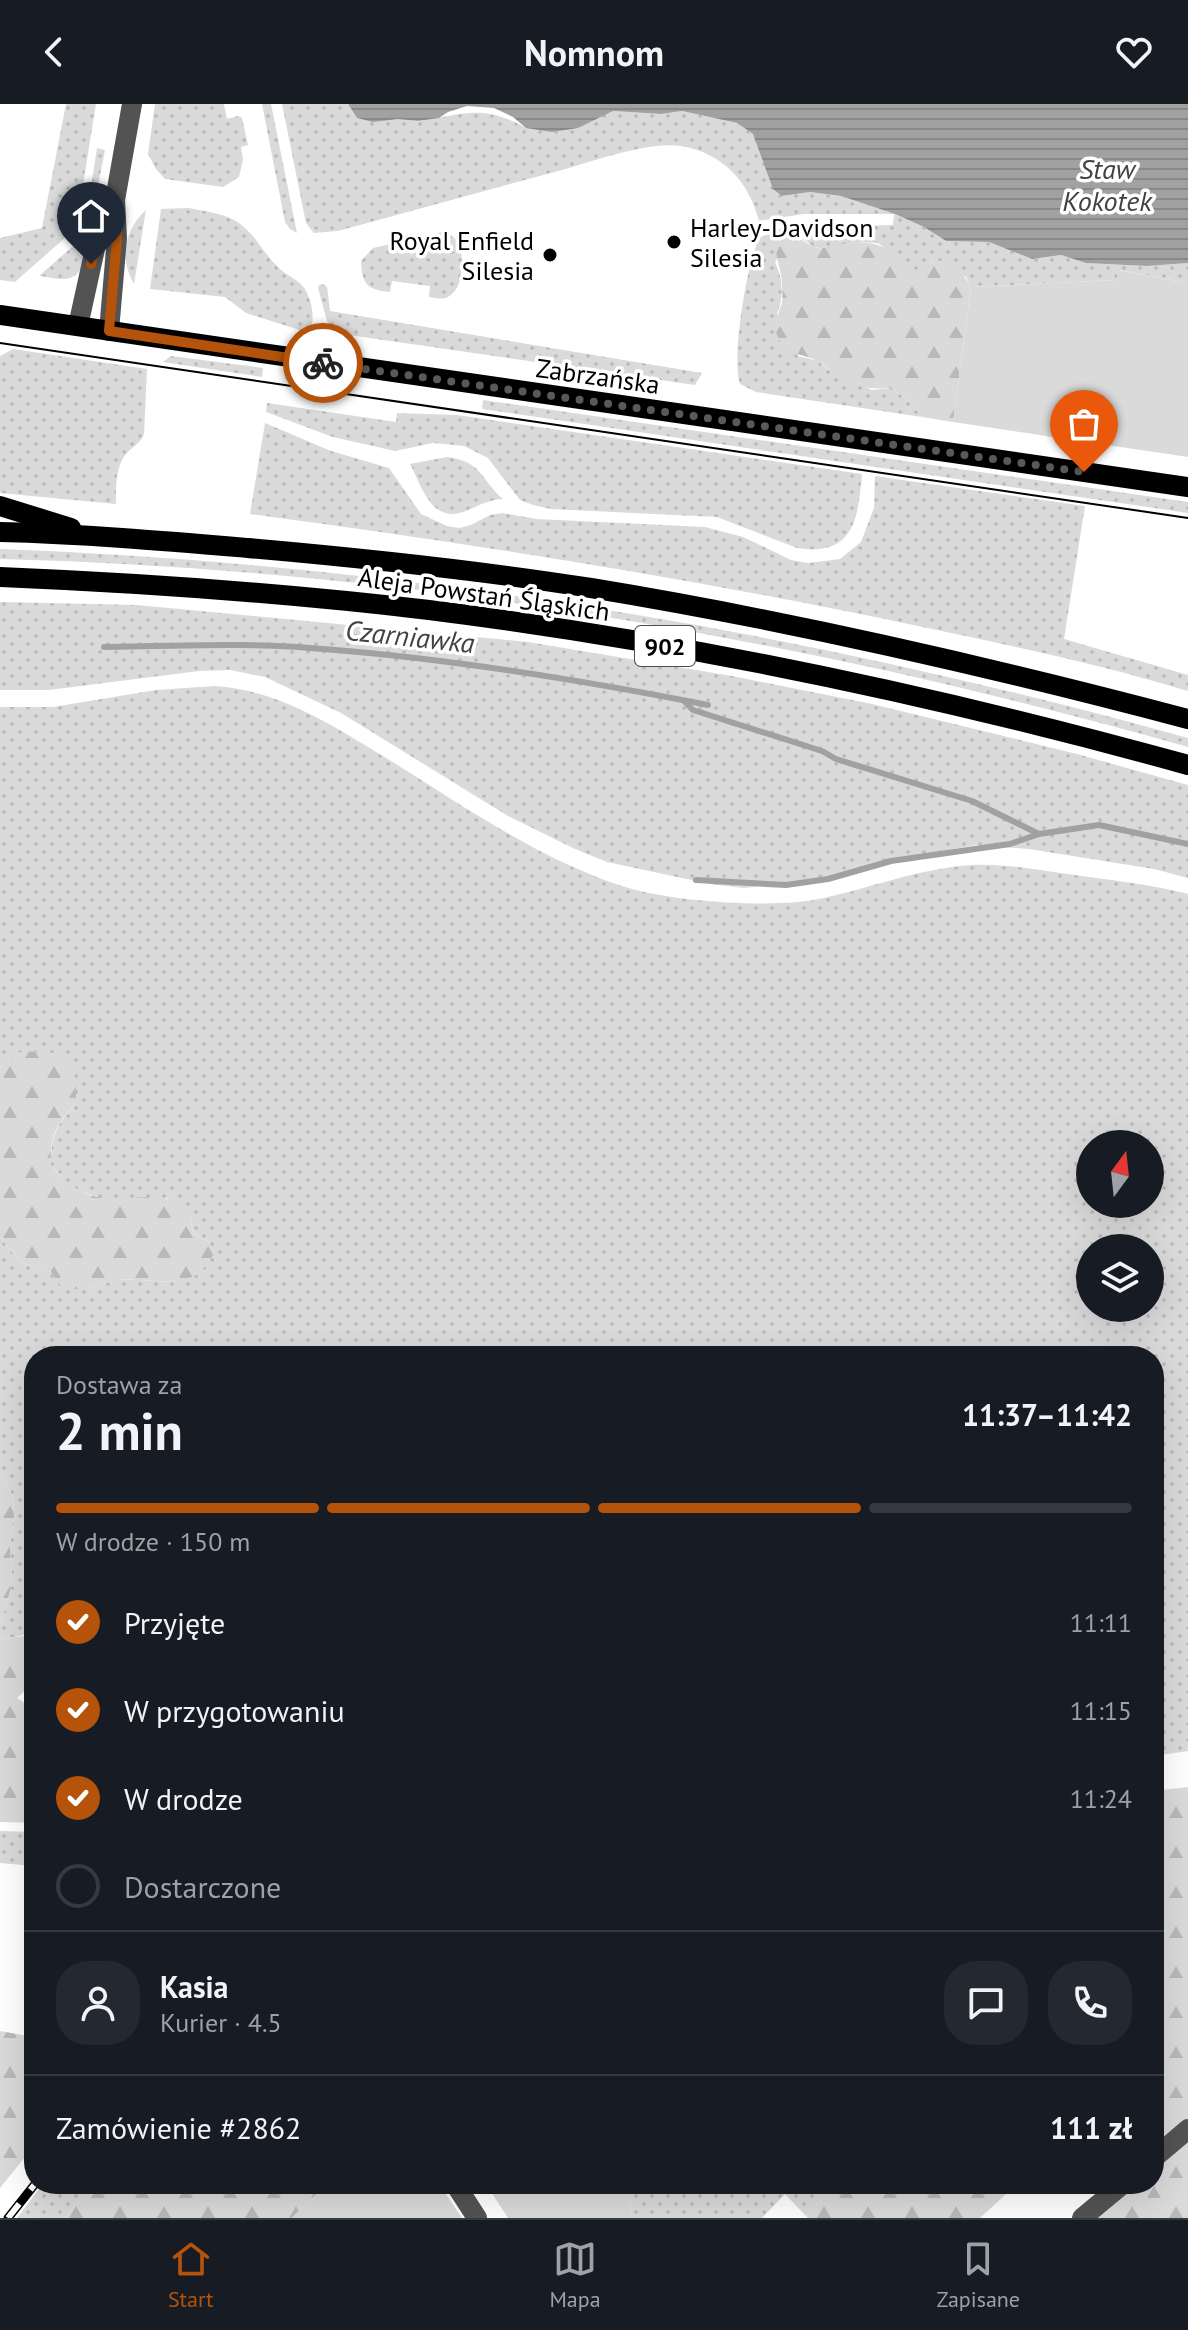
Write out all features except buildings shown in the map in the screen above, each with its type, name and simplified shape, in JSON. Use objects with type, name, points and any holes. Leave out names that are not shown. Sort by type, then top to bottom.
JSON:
[{"type":"main road","name":"Zabrzańska","points":[[0,315],[1188,487]]},
{"type":"main road","points":[[0,506],[98,536]]},
{"type":"main road","name":"Aleja Powstań Śląskich","points":[[0,532],[98,536],[390,562],[603,590],[890,645],[1188,719]]},
{"type":"main road","name":"Aleja Powstań Śląskich","points":[[0,577],[132,583],[331,599],[627,640],[877,687],[1068,732],[1188,765]]},
{"type":"street","points":[[109,331],[117,238],[115,200],[132,104]]},
{"type":"street","points":[[78,326],[98,235],[115,200]]},
{"type":"street","points":[[1164,2149],[1188,2129]]},
{"type":"street","points":[[461,2194],[477,2218]]},
{"type":"street","points":[[1082,2218],[1111,2194]]},
{"type":"green space","points":[[66,104],[96,104],[76,228],[15,282],[0,280],[0,238],[42,228]]},
{"type":"green space","points":[[155,104],[224,104],[227,119],[242,118],[248,145],[241,147],[243,160],[239,177],[223,187],[165,179],[148,154]]},
{"type":"green space","points":[[262,104],[271,104],[297,233],[285,222]]},
{"type":"green space","points":[[282,104],[348,104],[357,118],[368,120],[418,121],[485,113],[526,128],[595,118],[613,111],[661,114],[682,111],[737,123],[753,134],[782,196],[810,192],[841,196],[895,214],[946,241],[989,242],[1032,259],[1061,255],[1087,263],[1147,266],[1188,263],[1188,283],[1119,270],[1117,280],[971,287],[966,277],[933,261],[916,271],[878,243],[861,242],[826,249],[814,247],[794,233],[775,262],[782,288],[777,314],[798,356],[818,361],[831,372],[872,390],[892,388],[909,401],[922,417],[756,392],[740,384],[738,354],[746,287],[760,237],[786,227],[893,225],[894,214],[804,214],[759,221],[748,193],[732,171],[709,155],[668,145],[621,153],[338,231],[314,233],[306,223]]},
{"type":"green space","points":[[97,148],[105,150],[82,267],[69,278],[39,276],[84,233]]},
{"type":"green space","points":[[188,208],[236,221],[278,267],[301,284],[313,318],[309,333],[246,313],[225,297],[150,289],[161,209]]},
{"type":"green space","points":[[146,210],[134,284],[126,264],[126,245],[133,226]]},
{"type":"green space","points":[[784,231],[818,248],[854,243],[874,244],[890,251],[916,270],[940,261],[951,264],[961,272],[971,287],[953,422],[922,417],[909,401],[892,388],[854,385],[819,362],[784,346],[775,328],[782,298],[777,246]]},
{"type":"green space","points":[[443,232],[457,241],[462,257],[460,280],[448,297],[429,297],[430,286],[392,281],[390,292],[376,290],[367,284],[361,261],[373,248],[395,243],[398,253],[422,247],[420,237]]},
{"type":"green space","points":[[1118,270],[1188,283],[1188,457],[953,422],[971,287],[1117,280]]},
{"type":"green space","points":[[323,284],[327,287],[330,311],[702,373],[695,385],[335,333],[329,328],[318,288]]},
{"type":"green space","points":[[13,349],[147,369],[144,434],[120,464],[116,504],[0,493],[0,356]]},
{"type":"green space","points":[[171,356],[263,368],[262,377],[163,362]]},
{"type":"green space","points":[[483,400],[1188,502],[1188,513],[482,409]]},
{"type":"green space","points":[[267,403],[396,422],[397,413],[457,415],[862,474],[858,506],[855,520],[842,540],[831,547],[816,549],[797,548],[717,517],[551,509],[520,500],[488,458],[464,446],[433,443],[395,451],[333,437],[266,412]]},
{"type":"green space","points":[[265,423],[331,451],[389,468],[421,514],[459,528],[502,513],[537,519],[705,527],[743,537],[791,560],[808,563],[840,559],[861,542],[874,508],[875,476],[1085,506],[1064,639],[1188,675],[1188,691],[1020,648],[752,593],[502,550],[250,514]]},
{"type":"green space","points":[[447,457],[474,467],[503,499],[454,514],[436,508],[429,501],[410,464]]},
{"type":"green space","points":[[0,549],[151,557],[301,570],[450,587],[599,609],[748,635],[1042,699],[1188,738],[1188,747],[897,673],[749,642],[600,616],[450,594],[300,577],[150,565],[0,559]]},
{"type":"green space","points":[[0,602],[137,605],[528,642],[732,676],[872,704],[1077,754],[1188,785],[1188,878],[1154,869],[1029,849],[977,845],[824,879],[744,888],[710,884],[607,862],[508,816],[341,713],[265,677],[230,670],[199,671],[49,690],[0,690]]},
{"type":"green space","points":[[215,686],[263,695],[307,713],[349,736],[538,850],[600,878],[652,894],[728,902],[804,901],[935,870],[984,865],[1128,882],[1188,894],[1188,1751],[1164,1755],[1164,1346],[24,1346],[24,1635],[5,1639],[0,1636],[12,1584],[10,1546],[14,1517],[13,1496],[0,1473],[0,1237],[20,1262],[87,1289],[118,1279],[177,1282],[209,1242],[193,1233],[190,1216],[168,1198],[107,1200],[71,1187],[51,1165],[51,1154],[56,1131],[76,1103],[29,1052],[21,1052],[0,1068],[0,707],[53,707],[156,690]]},
{"type":"green space","points":[[20,1052],[60,1055],[67,1059],[75,1075],[76,1103],[56,1131],[51,1165],[67,1182],[97,1197],[180,1201],[190,1216],[193,1233],[209,1242],[213,1255],[200,1274],[177,1282],[119,1279],[87,1289],[63,1289],[51,1272],[20,1262],[0,1237],[0,1068]]},
{"type":"green space","points":[[0,1473],[13,1496],[14,1517],[10,1546],[12,1584],[0,1626]]},
{"type":"green space","points":[[0,1636],[5,1639],[24,1636],[24,1691],[17,1698],[24,1703],[24,1823],[0,1822]]},
{"type":"green space","points":[[1188,1787],[1188,2120],[1164,2140],[1164,1790]]},
{"type":"green space","points":[[0,1831],[24,1832],[24,1865],[0,1863]]},
{"type":"green space","points":[[0,2031],[24,2035],[24,2158],[0,2188]]},
{"type":"green space","points":[[1188,2137],[1188,2218],[1095,2218],[1122,2194],[1164,2194],[1164,2157]]},
{"type":"green space","points":[[35,2194],[84,2194],[65,2218],[17,2218]]},
{"type":"green space","points":[[84,2194],[317,2194],[292,2218],[65,2218]]},
{"type":"green space","points":[[317,2194],[446,2194],[462,2218],[292,2218]]},
{"type":"green space","points":[[492,2194],[630,2194],[631,2218],[508,2218]]},
{"type":"green space","points":[[630,2194],[785,2194],[762,2218],[631,2218]]},
{"type":"green space","points":[[785,2194],[825,2194],[806,2216]]},
{"type":"green space","points":[[825,2194],[1006,2194],[980,2218],[808,2218],[806,2216]]},
{"type":"water","name":"Staw Kokotek","points":[[348,104],[1188,104],[1188,263],[1147,266],[1086,263],[1061,255],[1032,259],[989,242],[946,241],[895,214],[841,196],[810,192],[782,196],[773,189],[753,134],[737,123],[682,111],[661,114],[613,111],[578,128],[552,132],[526,128],[513,117],[494,108],[467,106],[439,118],[373,122],[357,118]]},
{"type":"waterway","name":"Czarniawka","points":[[104,647],[268,646],[372,653],[517,671],[708,705]]},
{"type":"waterway","points":[[685,702],[693,710],[972,801],[1039,834]]},
{"type":"waterway","points":[[696,880],[786,885],[828,879],[891,861],[1010,844],[1039,834],[1099,825],[1188,844]]},
{"type":"tram line","points":[[0,343],[1188,518]]},
{"type":"railway","points":[[8,2218],[27,2194]]},
{"type":"way so far","points":[[323,363],[1084,472]]},
{"type":"place","name":"Harley-Davidson Silesia","points":[[674,242]]},
{"type":"place","name":"Royal Enfield Silesia","points":[[550,255]]},
{"type":"route","points":[[91,264],[98,235],[115,200],[117,238],[109,331],[323,363]]}]
